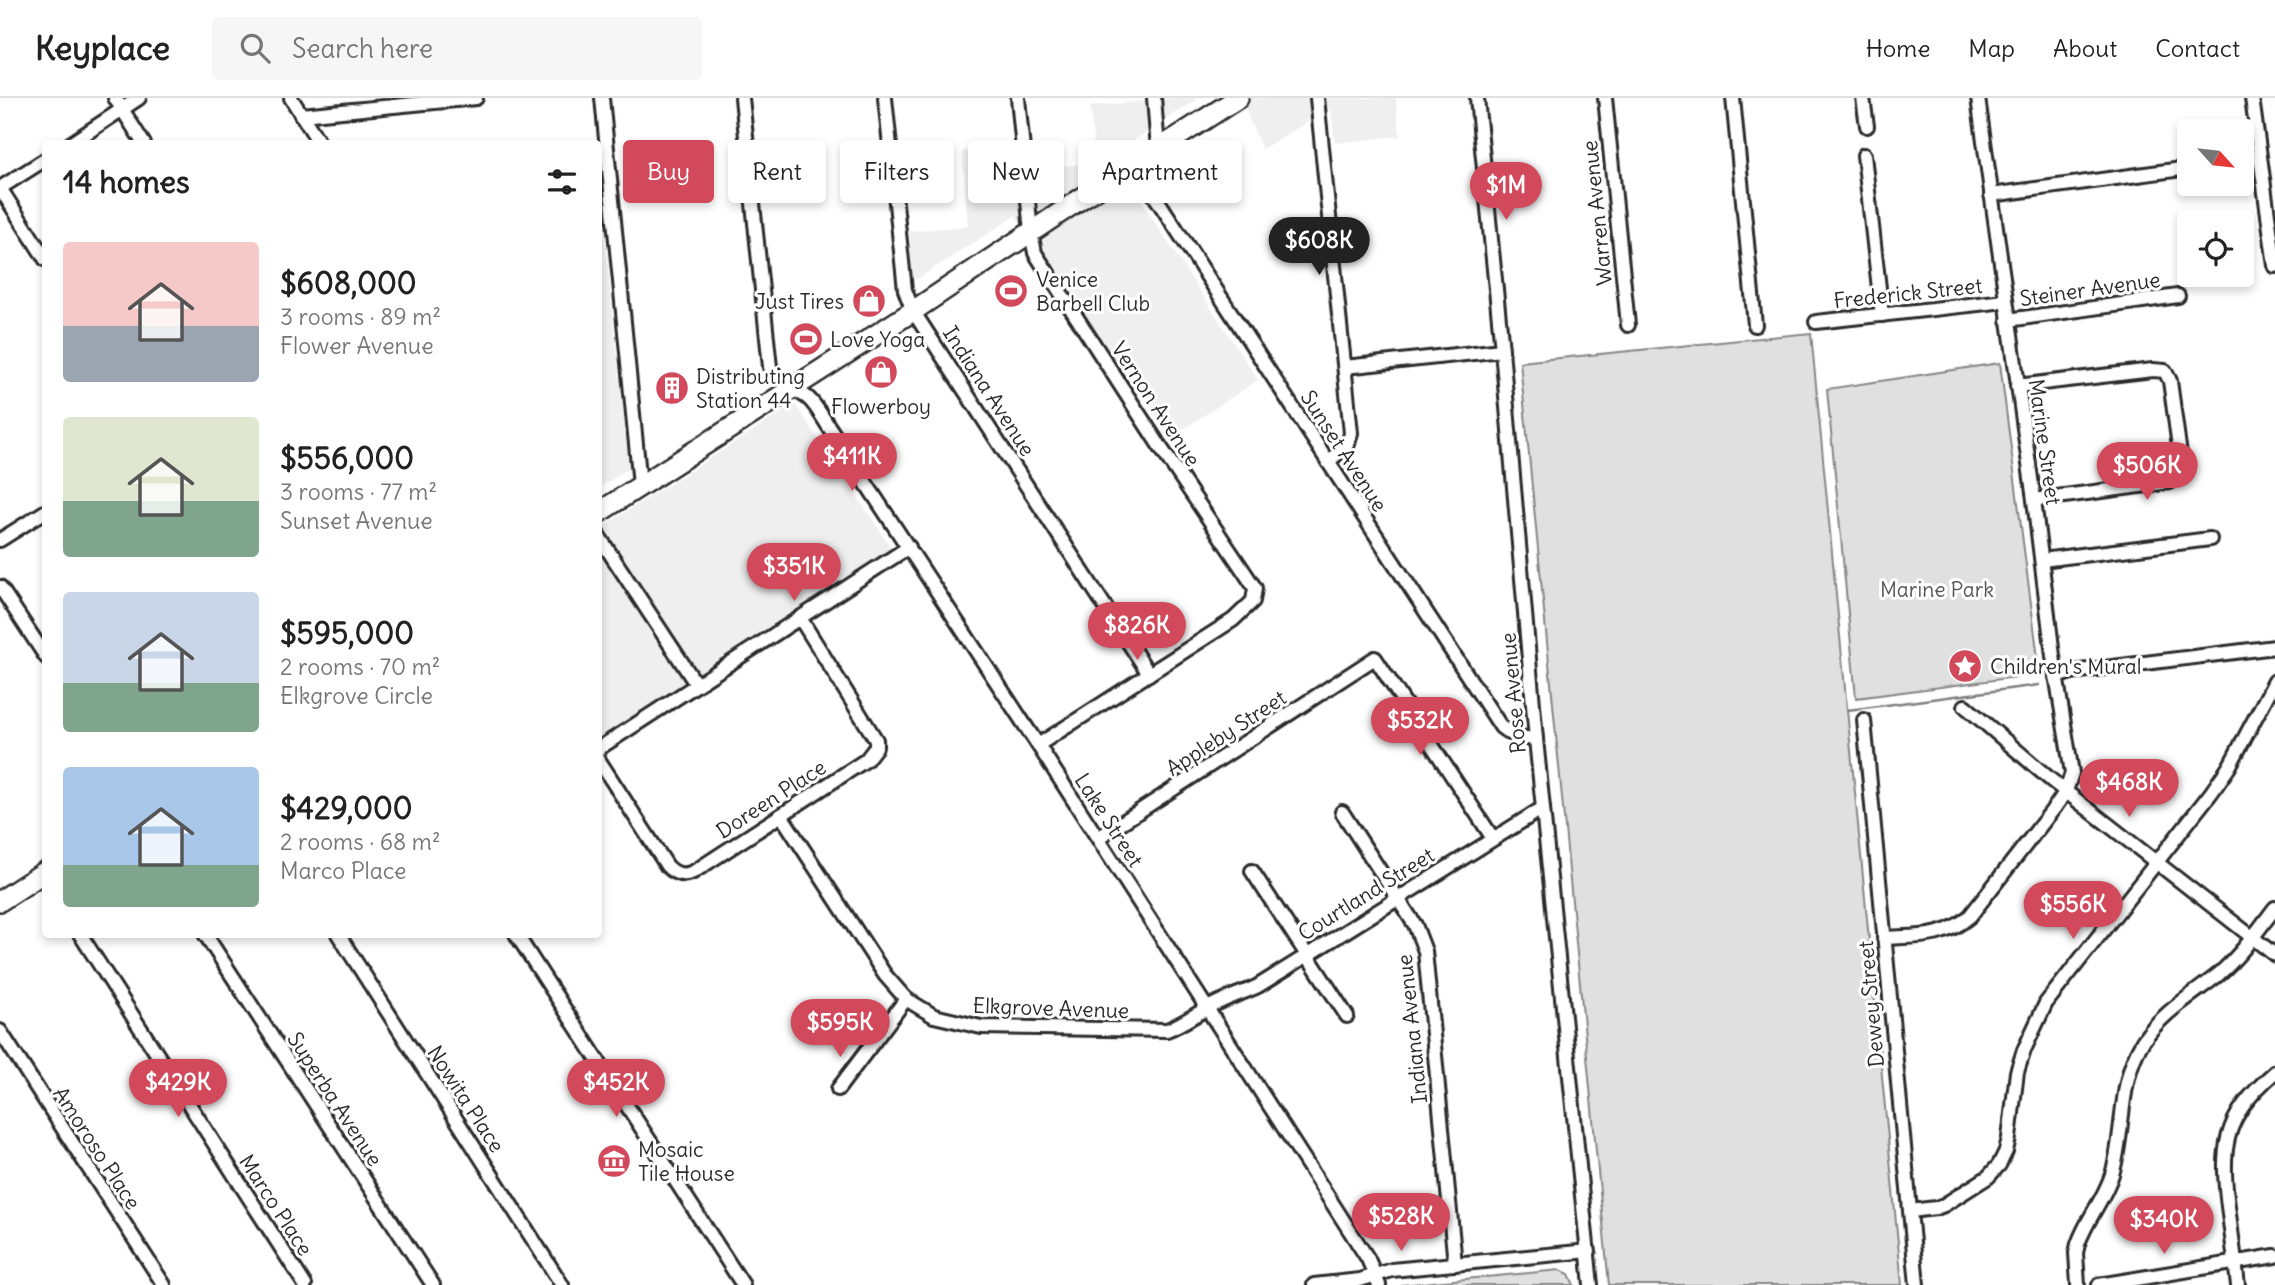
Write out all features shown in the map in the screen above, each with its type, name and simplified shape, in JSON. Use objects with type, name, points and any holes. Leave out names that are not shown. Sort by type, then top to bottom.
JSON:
[{"type":"highway","points":[[1172,140],[1238,98]]},
{"type":"highway","points":[[602,510],[1078,202]]},
{"type":"highway","points":[[0,901],[42,877]]},
{"type":"street","points":[[75,140],[118,104],[139,98]]},
{"type":"street","points":[[290,98],[317,140]]},
{"type":"street","points":[[301,115],[476,98]]},
{"type":"street","points":[[603,98],[640,485]]},
{"type":"street","name":"Lake Street","points":[[742,98],[770,366],[775,375],[790,388],[810,400],[909,547],[1368,1259],[1378,1280]]},
{"type":"street","name":"Indiana Avenue","points":[[885,98],[905,290],[913,311],[1149,674]]},
{"type":"street","name":"Vernon Avenue","points":[[1018,98],[1035,253],[1255,588],[1253,601],[1233,620],[1149,674]]},
{"type":"street","points":[[1154,98],[1157,140]]},
{"type":"street","points":[[1317,98],[1351,433],[1348,444],[1328,462]]},
{"type":"street","name":"Rose Avenue","points":[[1476,98],[1591,1285]]},
{"type":"street","name":"Warren Avenue","points":[[1605,98],[1628,325]]},
{"type":"street","points":[[1733,98],[1755,326]]},
{"type":"street","points":[[1863,98],[1867,126]]},
{"type":"street","name":"Marine Street","points":[[1978,98],[2056,677],[2072,774],[2066,791]]},
{"type":"street","points":[[2252,98],[2275,266]]},
{"type":"street","points":[[118,104],[141,140]]},
{"type":"street","points":[[1864,155],[1882,315]]},
{"type":"street","points":[[42,162],[0,188],[42,254]]},
{"type":"street","points":[[1991,195],[2177,170]]},
{"type":"street","name":"Sunset Avenue","points":[[1160,203],[1501,727],[1521,738],[1536,739]]},
{"type":"street","name":"Steiner Avenue","points":[[2008,320],[2178,296]]},
{"type":"street","name":"Frederick Street","points":[[1816,323],[2005,301]]},
{"type":"street","points":[[1345,367],[1502,350]]},
{"type":"street","points":[[2017,386],[2153,370],[2165,372],[2170,381],[2181,462],[2179,475],[2170,482],[2034,500]]},
{"type":"street","points":[[0,540],[42,514]]},
{"type":"street","points":[[2042,560],[2210,538]]},
{"type":"street","points":[[602,541],[696,684]]},
{"type":"street","points":[[602,746],[909,547]]},
{"type":"street","points":[[0,587],[42,651]]},
{"type":"street","name":"Doreen Place","points":[[602,765],[667,866],[681,875],[695,871],[866,760],[876,747],[876,740],[800,618]]},
{"type":"street","points":[[2056,677],[2072,672],[2274,651]]},
{"type":"street","name":"Appleby Street","points":[[1098,838],[1375,658],[1492,837]]},
{"type":"street","points":[[1038,745],[1149,674]]},
{"type":"street","points":[[1910,1211],[1944,1205],[1988,1177],[1999,1165],[2009,1139],[2017,1072],[2034,1025],[2046,1003],[2229,767],[2275,681]]},
{"type":"street","points":[[1965,706],[2066,791],[2275,955]]},
{"type":"street","name":"Dewey Street","points":[[1864,720],[1917,1285]]},
{"type":"street","points":[[1884,938],[1942,933],[1958,927],[1970,916],[2066,791]]},
{"type":"street","name":"Courtland Street","points":[[1208,1009],[1258,986],[1492,837],[1543,808]]},
{"type":"street","name":"Indiana Avenue","points":[[1342,812],[1415,925],[1425,951],[1455,1265]]},
{"type":"street","name":"Elkgrove Avenue","points":[[781,815],[885,975],[906,999],[934,1016],[962,1024],[992,1027],[1167,1030],[1208,1009]]},
{"type":"street","points":[[1252,871],[1347,1016]]},
{"type":"street","points":[[2078,1285],[2078,1244],[2113,1171],[2126,1086],[2131,1066],[2143,1042],[2162,1018],[2232,961],[2275,908]]},
{"type":"street","name":"Marco Place","points":[[83,938],[305,1285]]},
{"type":"street","name":"Superba Avenue","points":[[208,938],[433,1285]]},
{"type":"street","name":"Nowita Place","points":[[341,938],[562,1285]]},
{"type":"street","points":[[519,938],[743,1285]]},
{"type":"street","points":[[838,1089],[906,999]]},
{"type":"street","name":"Amoroso Place","points":[[0,1031],[164,1285]]},
{"type":"street","points":[[2238,1285],[2224,1176],[2225,1149],[2228,1136],[2249,1096],[2275,1072]]},
{"type":"street","points":[[1314,1285],[1378,1280],[1392,1270],[1589,1251]]},
{"type":"street","points":[[2099,1285],[2275,1256]]},
{"type":"shaded area","points":[[1147,98],[1199,98],[1134,140],[1093,140],[1090,106],[1147,101]]},
{"type":"shaded area","points":[[1242,98],[1396,98],[1400,136],[1335,143],[1331,108],[1262,149]]},
{"type":"shaded area","points":[[968,150],[968,203],[1064,203],[1064,166],[1078,165],[1078,203],[1142,203],[1258,380],[1171,437],[1015,216],[917,279],[912,276],[909,231],[968,226],[962,151]]},
{"type":"shaded area","points":[[602,212],[629,468],[602,486]]},
{"type":"shaded area","points":[[795,404],[892,549],[602,738],[602,527]]},
{"type":"green space","points":[[1811,333],[1902,1285],[1609,1285],[1520,362]]},
{"type":"green space","name":"Marine Park","points":[[2000,363],[2040,674],[1856,698],[1827,389]]},
{"type":"green space","points":[[1560,1270],[1569,1274],[1574,1285],[1401,1285]]},
{"type":"waterway","points":[[1848,710],[2039,685]]},
{"type":"place","name":"Venice Barbell Club","points":[[1011,291]]},
{"type":"place","name":"Just Tires","points":[[869,301]]},
{"type":"place","name":"Love Yoga","points":[[806,339]]},
{"type":"place","name":"Flowerboy","points":[[881,372]]},
{"type":"place","name":"Distributing Station 44","points":[[672,388]]},
{"type":"place","name":"Children's Mural","points":[[1965,666]]},
{"type":"place","name":"Mosaic Tile House","points":[[614,1161]]}]
